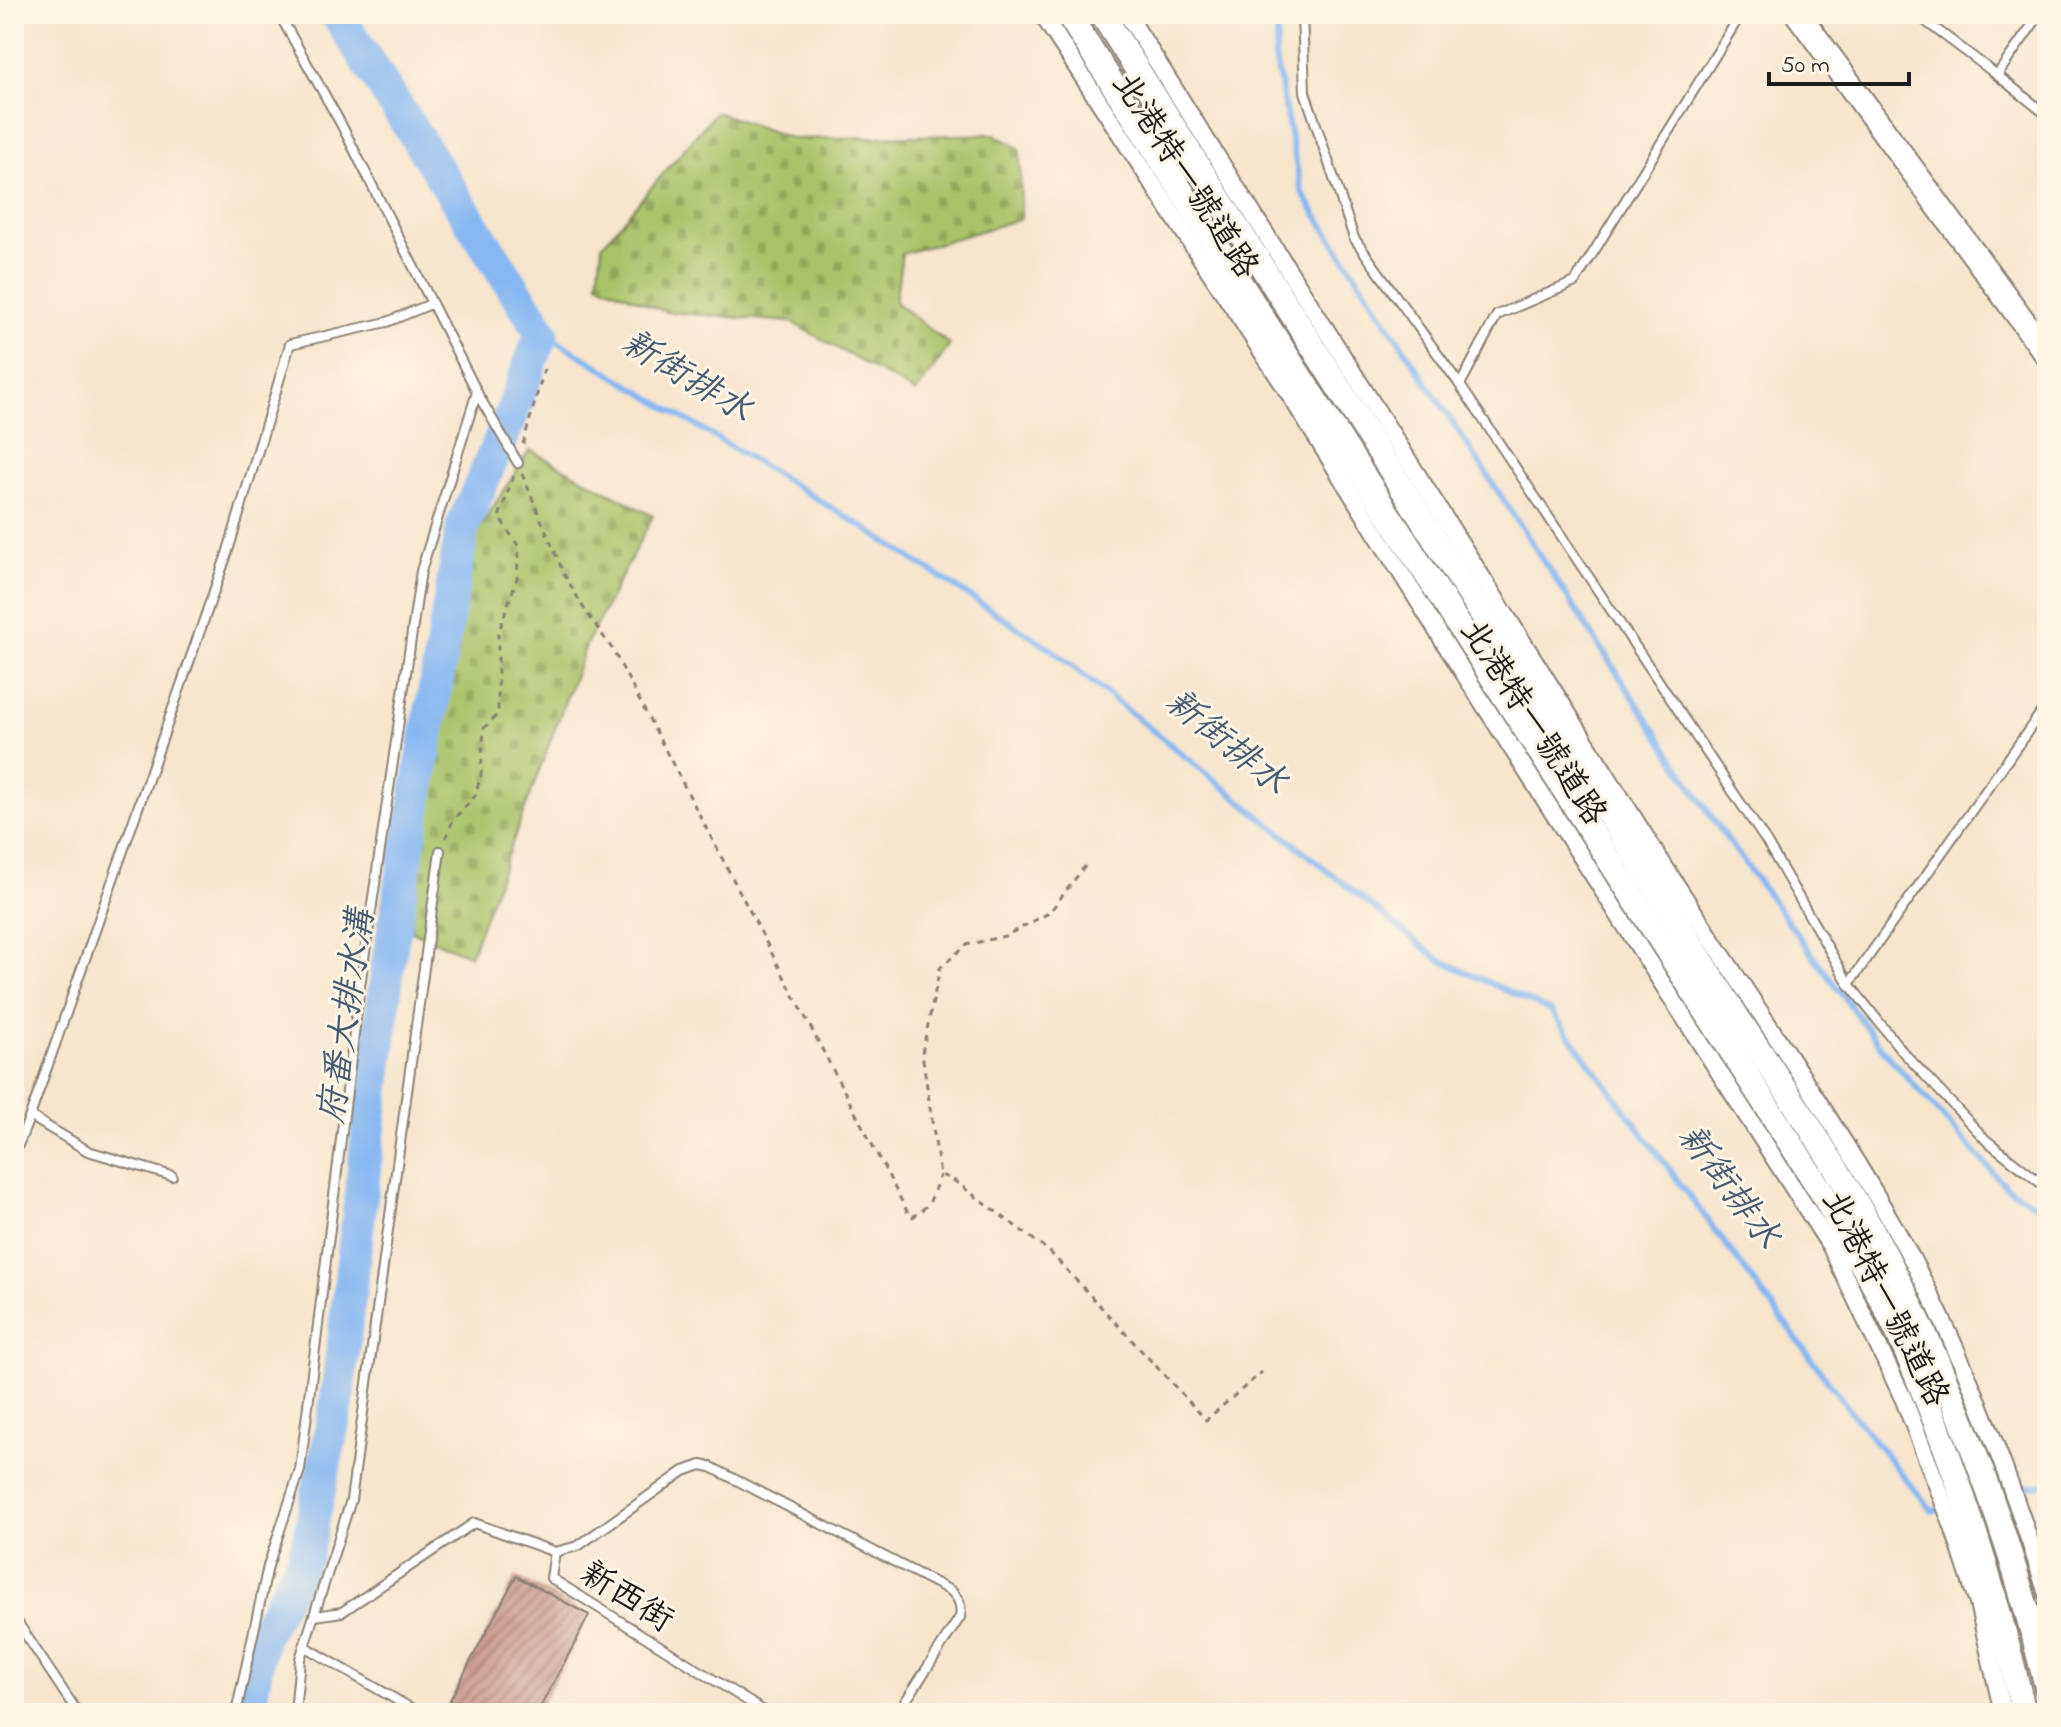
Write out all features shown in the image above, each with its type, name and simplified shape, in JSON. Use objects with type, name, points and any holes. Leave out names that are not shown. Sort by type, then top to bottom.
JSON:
[{"type":"street","name":"北港特一號道路","points":[[1042,14],[1285,387],[1449,650],[1831,1247],[1946,1480]]},
{"type":"street","name":"北港特一號道路","points":[[1068,14],[1823,1194],[1892,1320],[1946,1480]]},
{"type":"street","name":"北港特一號道路","points":[[1102,14],[1739,1020],[1840,1174],[1911,1306],[1956,1405],[1991,1466]]},
{"type":"street","name":"北港特一號道路","points":[[1127,14],[1891,1221],[1942,1319],[1978,1401],[1991,1466]]},
{"type":"street","points":[[1798,14],[2047,354]]},
{"type":"street","points":[[1991,1466],[2047,1594]]},
{"type":"street","points":[[1946,1480],[1961,1522],[1997,1601],[2024,1713]]},
{"type":"street","points":[[2007,1508],[2047,1687]]},
{"type":"street","points":[[1961,1522],[2003,1713]]},
{"type":"lane","points":[[279,14],[341,124],[431,304],[518,463]]},
{"type":"lane","points":[[1302,14],[1305,92],[1354,238],[1460,385],[1766,841],[1849,984],[1902,1051],[1986,1140],[2047,1188]]},
{"type":"lane","points":[[1460,385],[1497,315],[1575,282],[1741,14]]},
{"type":"lane","points":[[1916,14],[2047,115]]},
{"type":"lane","points":[[1997,75],[2040,14]]},
{"type":"lane","points":[[14,1155],[227,554],[290,344],[387,322],[431,304]]},
{"type":"lane","points":[[236,1713],[268,1566],[300,1470],[360,986],[421,571],[477,392]]},
{"type":"lane","points":[[1849,984],[2047,704]]},
{"type":"lane","points":[[295,1713],[300,1659],[351,1500],[440,851]]},
{"type":"lane","points":[[30,1116],[88,1151],[172,1176]]},
{"type":"lane","points":[[555,1552],[578,1546],[684,1471],[701,1465],[711,1467],[956,1596],[961,1608],[960,1617],[898,1713]]},
{"type":"lane","name":"新西街","points":[[315,1616],[342,1612],[474,1523],[555,1552],[551,1578],[767,1713]]},
{"type":"lane","points":[[14,1617],[78,1713]]},
{"type":"lane","points":[[304,1646],[419,1713]]},
{"type":"path","points":[[440,851],[453,820],[475,796],[481,775],[484,728],[498,714],[498,634],[517,578],[519,547],[499,517],[518,463],[545,366]]},
{"type":"path","points":[[518,463],[564,574],[613,650],[909,1215],[913,1217],[929,1204],[940,1175],[922,1053],[940,968],[966,945],[1005,936],[1049,913],[1085,866]]},
{"type":"path","points":[[940,1175],[952,1179],[1049,1251],[1206,1420],[1262,1372]]},
{"type":"green space","points":[[716,112],[793,139],[995,134],[1020,149],[1021,219],[902,254],[895,302],[950,345],[916,393],[791,322],[666,312],[598,283],[602,245]]},
{"type":"green space","points":[[530,450],[653,516],[587,643],[470,956],[411,931],[421,819],[473,538]]},
{"type":"building","points":[[516,1576],[589,1615],[577,1639],[537,1713],[443,1713]]},
{"type":"waterway","name":"府番大排水溝","points":[[248,1713],[261,1638],[305,1557],[336,1408],[388,965],[463,525],[510,418],[542,332],[337,14]]},
{"type":"waterway","points":[[1279,14],[1275,58],[1302,193],[1721,831],[1883,1050],[2006,1187],[2047,1211]]},
{"type":"waterway","name":"新街排水","points":[[542,332],[863,527],[1051,649],[1438,959],[1551,1011],[1852,1413],[1932,1511],[1943,1508]]},
{"type":"waterway","name":"新街排水","points":[[2015,1487],[2047,1485]]}]
